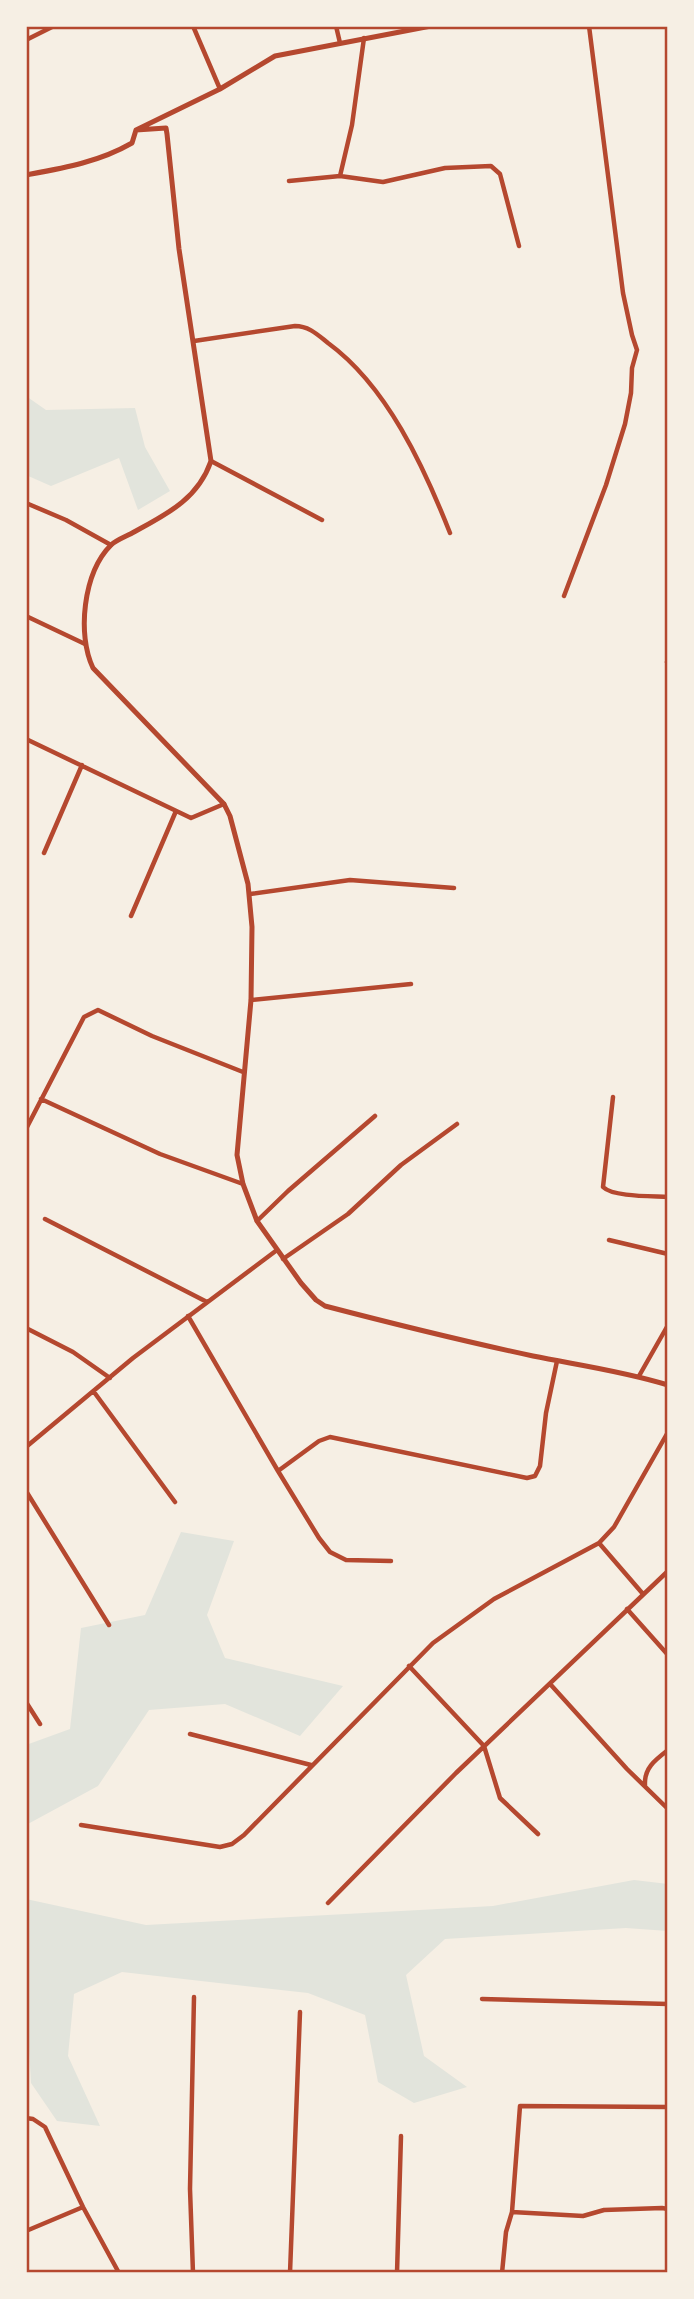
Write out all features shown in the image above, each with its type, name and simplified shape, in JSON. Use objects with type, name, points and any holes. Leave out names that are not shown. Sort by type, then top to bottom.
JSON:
[{"type":"street","points":[[26,40],[54,26]]},
{"type":"street","points":[[193,26],[220,89]]},
{"type":"street","points":[[336,26],[340,43]]},
{"type":"street","points":[[26,175],[98,160],[132,143],[136,130],[220,89],[275,56],[431,26]]},
{"type":"street","points":[[564,596],[607,485],[625,424],[637,350],[623,293],[589,26]]},
{"type":"street","points":[[340,176],[352,125],[364,38]]},
{"type":"street","points":[[136,130],[166,128],[178,248],[211,461],[205,478],[193,493],[168,513],[111,545],[90,586],[84,613],[85,644],[93,668],[107,685],[223,804],[230,816],[250,894],[251,1000],[237,1156],[243,1184],[257,1221],[301,1283],[325,1306],[439,1336],[599,1367],[668,1385]]},
{"type":"street","points":[[289,181],[340,176],[383,182],[444,168],[491,166],[500,174],[519,246]]},
{"type":"street","points":[[194,341],[308,327],[342,353],[388,408],[428,478],[450,533]]},
{"type":"street","points":[[211,461],[323,520]]},
{"type":"street","points":[[26,503],[66,520],[111,545]]},
{"type":"street","points":[[26,616],[85,644]]},
{"type":"street","points":[[26,739],[191,818],[223,804]]},
{"type":"street","points":[[44,853],[82,765]]},
{"type":"street","points":[[131,916],[176,811]]},
{"type":"street","points":[[250,894],[350,880],[454,888]]},
{"type":"street","points":[[251,1000],[411,984]]},
{"type":"street","points":[[26,1129],[84,1017],[98,1010],[152,1036],[243,1072]]},
{"type":"street","points":[[613,1097],[603,1187],[607,1191],[622,1194],[668,1197]]},
{"type":"street","points":[[41,1099],[160,1154],[243,1184]]},
{"type":"street","points":[[257,1221],[375,1116]]},
{"type":"street","points":[[283,1259],[348,1214],[401,1165],[457,1124]]},
{"type":"street","points":[[45,1219],[208,1302]]},
{"type":"street","points":[[609,1240],[668,1254]]},
{"type":"street","points":[[26,1447],[110,1378],[277,1250]]},
{"type":"street","points":[[188,1317],[278,1471],[330,1552],[346,1560],[391,1561]]},
{"type":"street","points":[[639,1376],[668,1325]]},
{"type":"street","points":[[26,1328],[73,1352],[110,1378]]},
{"type":"street","points":[[278,1471],[319,1441],[330,1437],[527,1478],[535,1476],[540,1466],[546,1413],[557,1361]]},
{"type":"street","points":[[94,1392],[175,1502]]},
{"type":"street","points":[[81,1825],[220,1847],[232,1844],[244,1836],[433,1643],[494,1599],[599,1543],[614,1527],[668,1432]]},
{"type":"street","points":[[26,1491],[109,1625]]},
{"type":"street","points":[[599,1543],[643,1594]]},
{"type":"street","points":[[328,1903],[484,1746],[668,1571]]},
{"type":"street","points":[[627,1609],[668,1655]]},
{"type":"street","points":[[409,1666],[484,1746],[500,1798],[538,1834]]},
{"type":"street","points":[[551,1685],[668,1809]]},
{"type":"street","points":[[26,1702],[40,1724]]},
{"type":"street","points":[[190,1734],[312,1765]]},
{"type":"street","points":[[645,1787],[645,1773],[649,1766],[668,1750]]},
{"type":"street","points":[[193,2273],[190,2189],[194,1997]]},
{"type":"street","points":[[482,1999],[668,2004]]},
{"type":"street","points":[[290,2273],[300,2012]]},
{"type":"street","points":[[502,2273],[506,2232],[512,2211],[520,2106],[668,2107]]},
{"type":"street","points":[[26,2118],[46,2127],[83,2207],[119,2273]]},
{"type":"street","points":[[397,2273],[401,2137]]},
{"type":"street","points":[[26,2231],[83,2207]]},
{"type":"street","points":[[512,2211],[583,2216],[604,2210],[668,2209]]},
{"type":"shaded area","points":[[26,396],[46,410],[135,408],[145,447],[170,491],[138,510],[119,458],[51,486],[26,475]]},
{"type":"shaded area","points":[[181,1532],[234,1541],[207,1615],[225,1658],[343,1686],[300,1736],[225,1704],[149,1710],[98,1786],[26,1825],[26,1745],[70,1729],[81,1628],[145,1615]]},
{"type":"shaded area","points":[[634,1880],[668,1884],[668,1931],[626,1928],[445,1939],[406,1975],[424,2056],[467,2087],[414,2103],[378,2082],[365,2015],[308,1993],[122,1972],[74,1994],[68,2056],[100,2126],[57,2121],[31,2083],[26,1993],[26,1899],[146,1925],[493,1906]]}]
